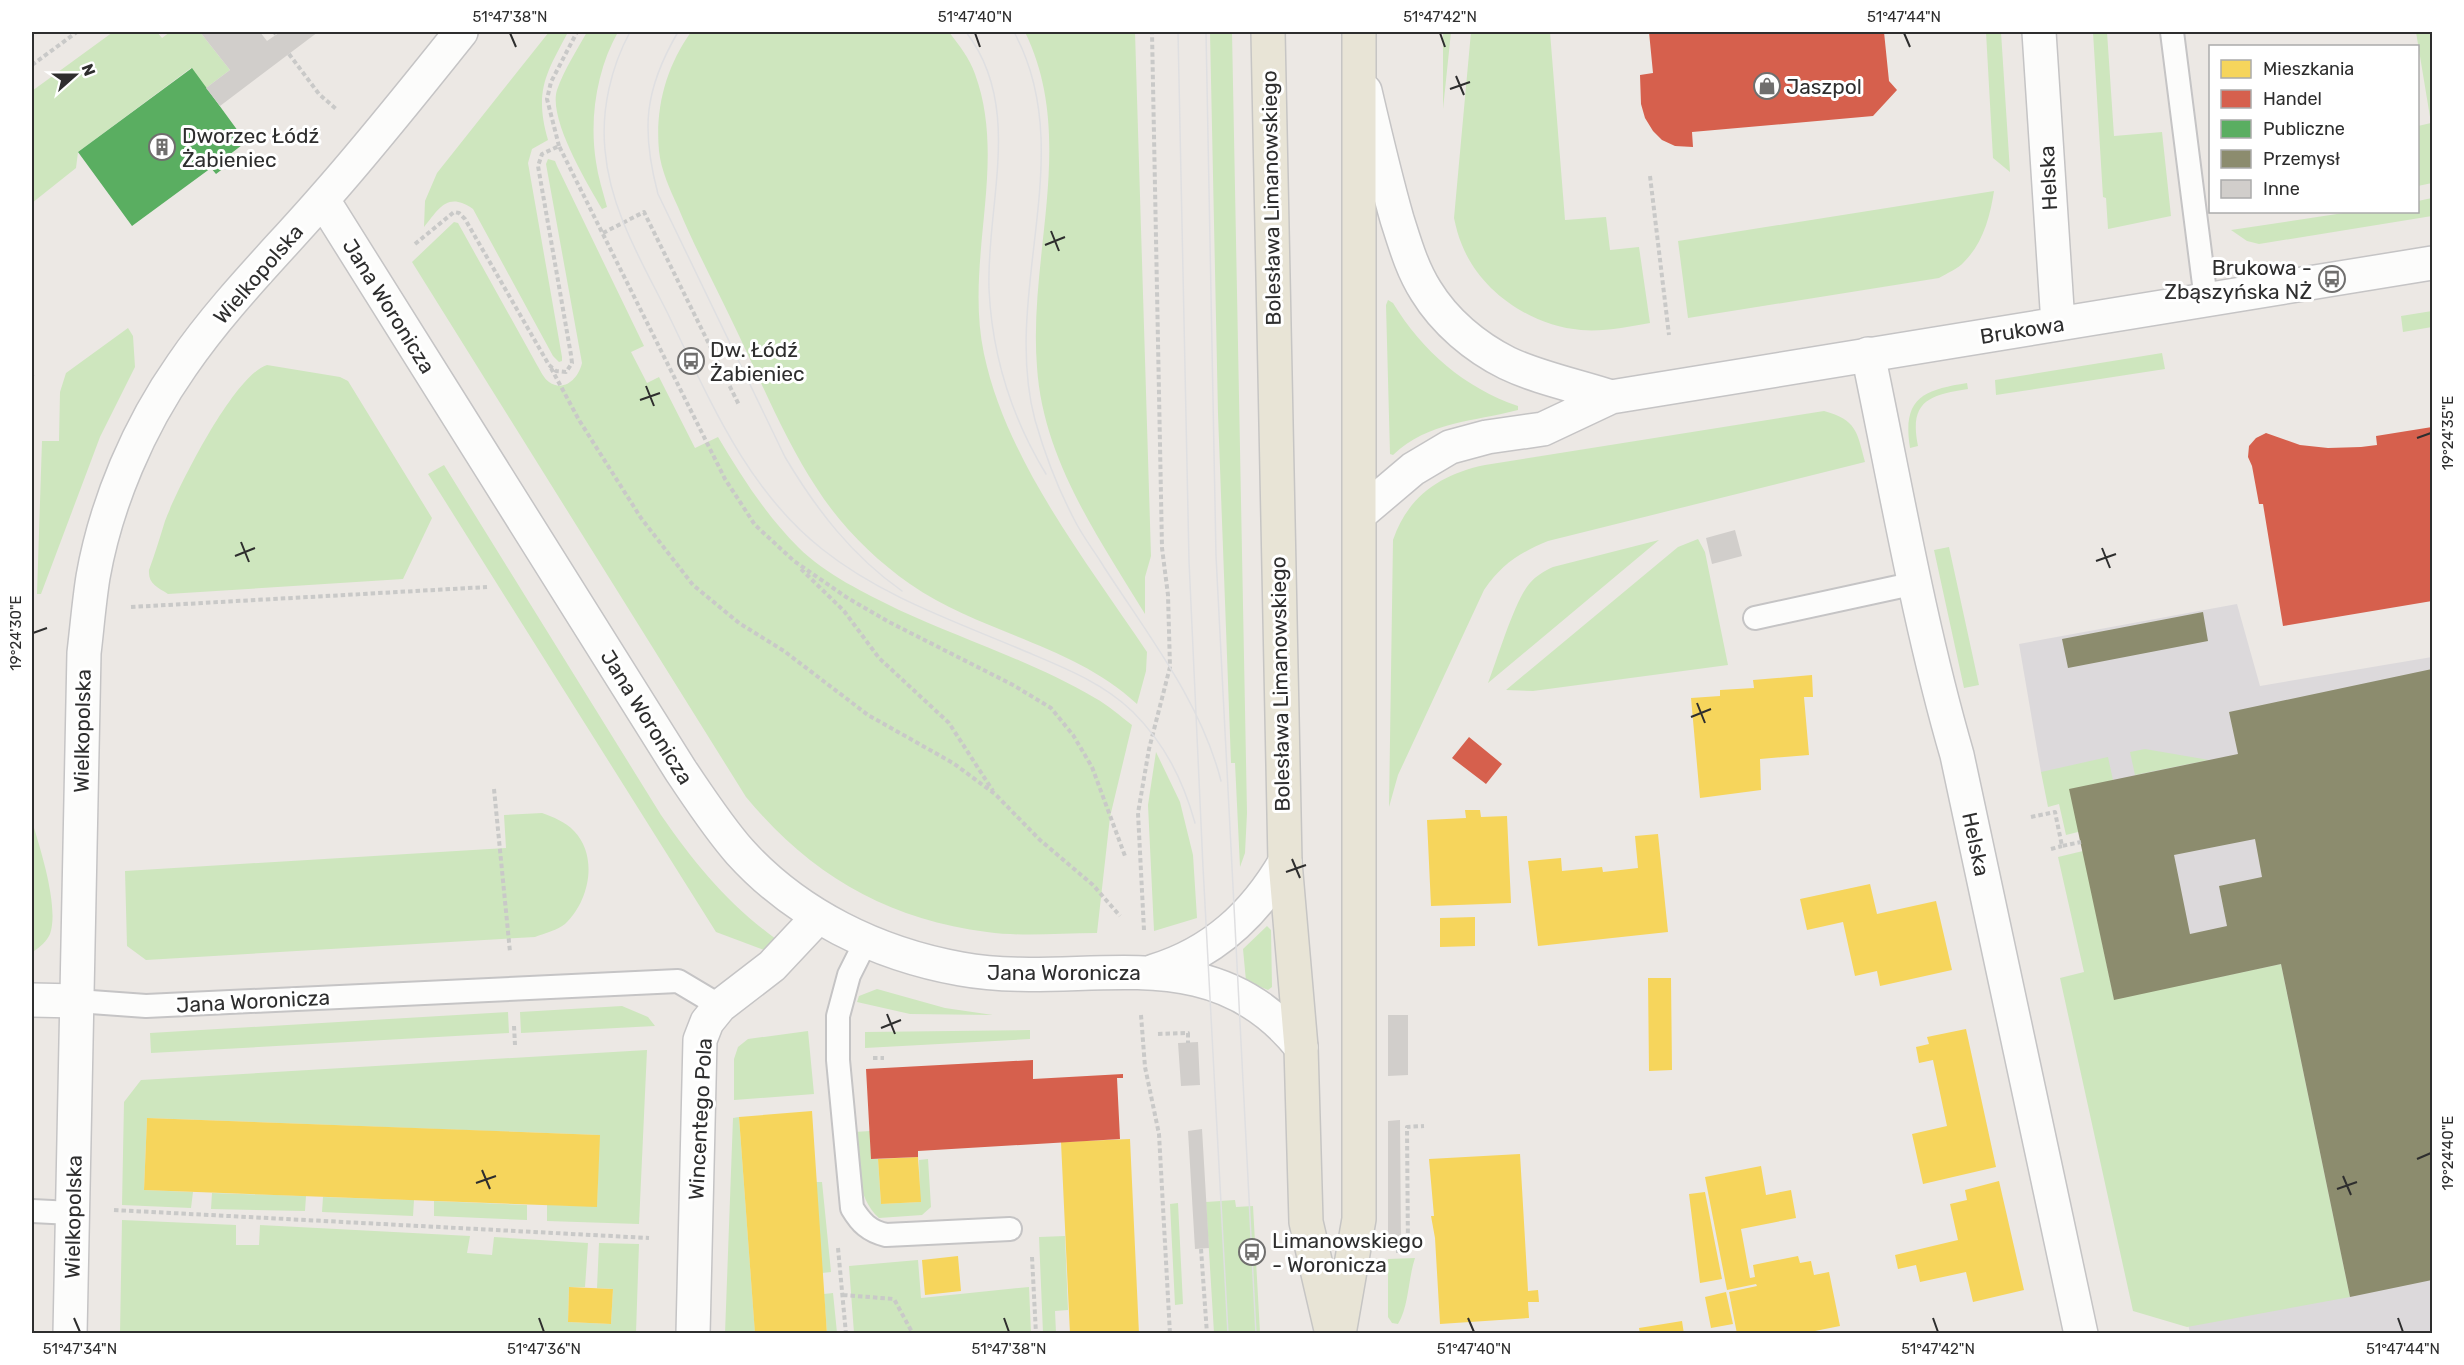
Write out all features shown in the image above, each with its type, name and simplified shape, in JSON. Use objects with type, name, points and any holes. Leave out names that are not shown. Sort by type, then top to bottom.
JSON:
[{"type":"main road","name":"Bolesława Limanowskiego","points":[[1268,32],[1285,862],[1301,1047],[1306,1222],[1332,1334]]},
{"type":"main road","points":[[1339,1334],[1359,1219],[1361,513],[1358,300],[1359,32]]},
{"type":"street","name":"Wielkopolska","points":[[70,1334],[84,653],[93,576],[109,518],[134,453],[157,405],[182,365],[221,315],[374,141],[461,32]]},
{"type":"street","name":"Helska","points":[[2039,32],[2058,324]]},
{"type":"street","points":[[1360,68],[1388,188],[1411,263],[1425,290],[1438,308],[1469,339],[1507,363],[1530,373],[1611,397]]},
{"type":"street","name":"Jana Woronicza","points":[[323,200],[681,771],[709,813],[760,873],[787,896],[818,917],[866,941],[932,964],[993,973],[1153,972]]},
{"type":"street","name":"Brukowa","points":[[1611,397],[2433,263]]},
{"type":"street","name":"Helska","points":[[1868,354],[1942,704],[1957,755],[2081,1334]]},
{"type":"street","points":[[1361,513],[1413,469],[1450,447],[1487,437],[1543,429],[1611,397]]},
{"type":"street","points":[[1153,972],[1194,956],[1223,937],[1252,910],[1285,862]]},
{"type":"street","name":"Wincentego Pola","points":[[693,1334],[700,1040],[707,1022],[720,1006],[772,966],[818,917]]},
{"type":"street","points":[[1153,972],[1210,983],[1238,995],[1276,1018],[1301,1047]]},
{"type":"street","name":"Jana Woronicza","points":[[32,1000],[77,1001]]},
{"type":"lane","points":[[2172,32],[2206,300]]},
{"type":"lane","points":[[1755,618],[1916,583]]},
{"type":"lane","points":[[866,941],[849,975],[838,1016],[838,1060],[852,1208],[861,1222],[874,1232],[885,1234],[1010,1229]]},
{"type":"lane","name":"Jana Woronicza","points":[[77,1001],[146,1006],[678,981],[720,1006]]},
{"type":"lane","points":[[32,1211],[72,1213]]},
{"type":"path","points":[[32,65],[77,32]]},
{"type":"path","points":[[577,32],[551,82],[547,99],[560,146],[725,479],[755,525],[844,611],[879,658],[949,723],[995,794]]},
{"type":"path","points":[[1144,934],[1138,813],[1149,749],[1170,668],[1168,595],[1162,548],[1152,32]]},
{"type":"path","points":[[289,54],[319,94],[336,109]]},
{"type":"path","points":[[549,365],[560,373],[566,372],[572,363],[538,166],[542,154],[560,146]]},
{"type":"path","points":[[1650,176],[1669,335]]},
{"type":"path","points":[[415,244],[454,212],[459,213],[465,219],[579,420],[641,518],[693,585],[739,623],[784,651],[868,715],[953,763],[995,794],[1040,840],[1093,885],[1120,916]]},
{"type":"path","points":[[603,233],[644,212],[739,405]]},
{"type":"path","points":[[794,561],[880,617],[1014,685],[1051,708],[1073,735],[1092,767],[1125,856]]},
{"type":"path","points":[[129,607],[487,587]]},
{"type":"path","points":[[494,789],[513,989],[515,1045]]},
{"type":"path","points":[[2031,817],[2055,812],[2062,846]]},
{"type":"path","points":[[2051,849],[2080,842]]},
{"type":"path","points":[[1141,1009],[1145,1067],[1159,1134],[1170,1334]]},
{"type":"path","points":[[1158,1034],[1188,1033],[1188,1043]]},
{"type":"path","points":[[1394,1244],[1394,1251],[1408,1251],[1407,1127],[1424,1126]]},
{"type":"path","points":[[113,1210],[649,1238]]},
{"type":"path","points":[[1010,1229],[1030,1228],[1036,1334]]},
{"type":"path","points":[[1202,1249],[1207,1334]]},
{"type":"path","points":[[843,1295],[894,1299],[914,1334]]},
{"type":"shaded area","points":[[2237,604],[2260,686],[2432,657],[2432,1333],[2190,1333],[2069,789],[2041,772],[2019,644]]},
{"type":"green space","points":[[113,32],[157,32],[162,38],[170,32],[200,32],[230,70],[206,88],[191,68],[78,152],[76,168],[32,203],[32,91]]},
{"type":"green space","points":[[549,32],[568,32],[548,72],[542,95],[548,140],[532,149],[528,163],[562,357],[562,361],[559,362],[553,356],[473,209],[456,202],[444,204],[424,227],[425,201],[437,173]]},
{"type":"green space","points":[[587,32],[618,32],[600,78],[594,111],[596,162],[607,207],[602,209],[570,151],[558,117],[556,102],[560,83]]},
{"type":"green space","points":[[691,32],[949,32],[964,52],[975,74],[984,108],[988,142],[979,283],[979,319],[984,354],[995,394],[1030,472],[1075,547],[1147,652],[1146,671],[1137,704],[1112,684],[1084,667],[966,615],[910,584],[858,540],[825,501],[804,468],[772,406],[691,236],[669,187],[662,165],[658,135],[664,88],[675,59]]},
{"type":"green space","points":[[1025,32],[1135,32],[1151,556],[1145,577],[1145,614],[1076,496],[1061,465],[1041,401],[1036,325],[1047,197],[1048,114],[1040,72]]},
{"type":"green space","points":[[1210,32],[1232,32],[1247,813],[1245,853],[1240,867],[1235,763],[1231,763],[1218,414]]},
{"type":"green space","points":[[1443,32],[1451,32],[1443,109]]},
{"type":"green space","points":[[1471,32],[1550,32],[1565,220],[1606,217],[1610,250],[1639,247],[1650,323],[1616,329],[1581,330],[1544,322],[1526,313],[1494,291],[1470,262],[1457,232],[1454,218]]},
{"type":"green space","points":[[1986,32],[2001,32],[2010,172],[1993,158]]},
{"type":"green space","points":[[2093,32],[2107,32],[2114,136],[2162,132],[2171,216],[2108,229],[2106,198],[2103,197]]},
{"type":"green space","points":[[2416,32],[2432,32],[2432,183],[2419,186],[2419,126],[2431,123]]},
{"type":"green space","points":[[548,159],[555,161],[644,346],[631,352],[647,383],[659,377],[695,448],[718,437],[745,481],[775,522],[798,547],[833,575],[899,610],[1072,685],[1105,704],[1132,725],[1110,817],[1097,933],[1028,935],[987,932],[950,926],[884,904],[824,871],[771,825],[746,797],[412,262],[454,222],[458,223],[544,377],[549,382],[560,386],[570,382],[578,373],[582,363],[546,164]]},
{"type":"green space","points":[[1994,191],[1988,220],[1971,255],[1956,269],[1939,278],[1688,318],[1678,241]]},
{"type":"green space","points":[[2432,198],[2432,216],[2259,244],[2247,241],[2231,230],[2343,213],[2419,213],[2419,201]]},
{"type":"green space","points":[[1388,300],[1393,303],[1417,337],[1446,366],[1480,389],[1518,406],[1518,410],[1437,429],[1421,435],[1393,455],[1390,454],[1386,305]]},
{"type":"green space","points":[[2432,311],[2432,327],[2403,332],[2401,316]]},
{"type":"green space","points":[[128,328],[133,336],[135,367],[100,437],[41,594],[37,594],[42,441],[59,441],[60,392],[66,373]]},
{"type":"green space","points":[[2162,353],[2165,369],[1996,395],[1995,380]]},
{"type":"green space","points":[[267,365],[340,377],[348,381],[432,518],[403,579],[168,594],[150,579],[149,570],[165,521],[194,459],[239,389],[254,373]]},
{"type":"green space","points":[[1967,383],[1968,389],[1942,394],[1925,403],[1916,419],[1918,446],[1910,448],[1909,418],[1919,399],[1938,389]]},
{"type":"green space","points":[[1824,411],[1843,419],[1854,429],[1865,462],[1548,541],[1528,550],[1505,566],[1484,590],[1398,775],[1389,807],[1393,540],[1399,525],[1417,499],[1428,489],[1454,474],[1485,465]]},
{"type":"green space","points":[[444,465],[661,815],[713,882],[743,912],[776,939],[767,951],[716,932],[428,474]]},
{"type":"green space","points":[[1698,539],[1705,552],[1728,665],[1533,691],[1506,690],[1678,547]]},
{"type":"green space","points":[[1659,540],[1488,683],[1518,602],[1535,578],[1553,567]]},
{"type":"green space","points":[[1949,547],[1979,685],[1964,688],[1934,550]]},
{"type":"green space","points":[[2145,749],[2209,760],[2135,775],[2130,752]]},
{"type":"green space","points":[[1156,752],[1180,802],[1193,855],[1197,918],[1154,931],[1148,805]]},
{"type":"green space","points":[[2108,757],[2113,780],[2078,832],[2066,835],[2059,804],[2048,807],[2041,772]]},
{"type":"green space","points":[[542,813],[567,825],[582,842],[587,853],[588,879],[580,904],[565,924],[535,937],[146,960],[127,946],[125,871],[506,848],[504,815]]},
{"type":"green space","points":[[34,828],[51,896],[52,923],[47,939],[34,951]]},
{"type":"green space","points":[[2083,851],[2114,999],[2281,964],[2350,1297],[2187,1327],[2133,1311],[2060,978],[2084,972],[2058,857]]},
{"type":"green space","points":[[1267,926],[1271,930],[1272,987],[1268,990],[1246,981],[1243,949]]},
{"type":"green space","points":[[877,989],[945,1008],[993,1015],[910,1014],[857,1002],[859,996]]},
{"type":"green space","points":[[622,1006],[648,1017],[655,1026],[521,1033],[520,1012]]},
{"type":"green space","points":[[508,1012],[509,1033],[151,1053],[150,1033]]},
{"type":"green space","points":[[1030,1030],[1030,1039],[865,1048],[865,1032]]},
{"type":"green space","points":[[808,1031],[814,1094],[734,1100],[734,1059],[738,1047],[748,1039]]},
{"type":"green space","points":[[647,1050],[639,1224],[547,1221],[547,1205],[597,1206],[599,1135],[147,1118],[144,1190],[193,1192],[191,1208],[122,1205],[124,1102],[141,1080]]},
{"type":"green space","points":[[739,1117],[755,1333],[725,1334],[733,1118]]},
{"type":"green space","points":[[870,1131],[871,1159],[878,1159],[881,1204],[920,1202],[919,1160],[928,1159],[931,1207],[922,1215],[879,1218],[871,1209],[859,1178],[854,1132]]},
{"type":"green space","points":[[816,1182],[822,1182],[831,1272],[822,1273]]},
{"type":"green space","points":[[212,1193],[306,1196],[305,1211],[211,1209]]},
{"type":"green space","points":[[323,1197],[414,1200],[413,1216],[322,1212]]},
{"type":"green space","points":[[1235,1200],[1236,1207],[1253,1206],[1260,1333],[1214,1333],[1206,1202]]},
{"type":"green space","points":[[434,1201],[527,1205],[527,1220],[434,1216]]},
{"type":"green space","points":[[1178,1203],[1183,1304],[1175,1305],[1170,1204]]},
{"type":"green space","points":[[122,1220],[236,1225],[236,1245],[259,1245],[260,1225],[470,1236],[467,1253],[492,1255],[494,1237],[588,1243],[585,1287],[569,1287],[568,1322],[611,1324],[613,1289],[597,1288],[599,1243],[639,1244],[636,1333],[120,1334]]},
{"type":"green space","points":[[1065,1236],[1068,1310],[1055,1311],[1056,1333],[1043,1333],[1039,1237]]},
{"type":"green space","points":[[1415,1258],[1402,1317],[1398,1324],[1392,1323],[1388,1317],[1388,1259]]},
{"type":"green space","points":[[918,1260],[921,1298],[1029,1287],[1031,1333],[854,1333],[849,1266]]},
{"type":"green space","points":[[833,1293],[837,1333],[827,1333],[824,1294]]},
{"type":"building: Mieszkania","points":[[1812,675],[1813,697],[1804,697],[1809,755],[1760,759],[1761,790],[1700,798],[1691,698],[1720,696],[1720,690],[1754,688],[1753,680]]},
{"type":"building: Mieszkania","points":[[1465,810],[1480,810],[1481,817],[1507,816],[1511,903],[1431,906],[1427,820],[1466,818]]},
{"type":"building: Mieszkania","points":[[1658,834],[1668,932],[1538,946],[1528,861],[1561,858],[1562,871],[1602,867],[1603,872],[1638,868],[1635,836]]},
{"type":"building: Mieszkania","points":[[1870,884],[1877,914],[1936,901],[1952,970],[1880,986],[1877,971],[1855,976],[1843,922],[1807,930],[1800,899]]},
{"type":"building: Mieszkania","points":[[1475,917],[1475,946],[1440,947],[1440,918]]},
{"type":"building: Mieszkania","points":[[1648,978],[1671,978],[1672,1070],[1649,1071]]},
{"type":"building: Mieszkania","points":[[1966,1029],[1996,1167],[1923,1184],[1912,1134],[1947,1126],[1933,1060],[1919,1063],[1916,1047],[1929,1044],[1927,1037]]},
{"type":"building: Mieszkania","points":[[812,1111],[827,1334],[755,1334],[739,1117]]},
{"type":"building: Mieszkania","points":[[147,1118],[600,1135],[597,1207],[144,1190]]},
{"type":"building: Mieszkania","points":[[1130,1139],[1139,1334],[1070,1334],[1061,1142]]},
{"type":"building: Mieszkania","points":[[1520,1154],[1528,1291],[1538,1290],[1539,1302],[1528,1302],[1529,1318],[1440,1324],[1429,1159]]},
{"type":"building: Mieszkania","points":[[918,1157],[921,1202],[881,1204],[878,1159]]},
{"type":"building: Mieszkania","points":[[1761,1166],[1766,1195],[1791,1190],[1796,1218],[1741,1229],[1750,1278],[1755,1277],[1753,1265],[1798,1256],[1800,1263],[1811,1261],[1814,1275],[1829,1272],[1840,1326],[1800,1334],[1737,1334],[1729,1292],[1757,1286],[1756,1284],[1727,1290],[1705,1177]]},
{"type":"building: Mieszkania","points":[[1999,1181],[2024,1290],[1973,1302],[1966,1272],[1920,1282],[1916,1265],[1898,1269],[1895,1255],[1958,1240],[1950,1204],[1967,1200],[1965,1190]]},
{"type":"building: Mieszkania","points":[[1705,1192],[1722,1279],[1700,1283],[1689,1194]]},
{"type":"building: Mieszkania","points":[[958,1256],[961,1291],[925,1295],[922,1260]]},
{"type":"building: Mieszkania","points":[[569,1287],[613,1289],[611,1324],[568,1322]]},
{"type":"building: Mieszkania","points":[[1726,1292],[1733,1324],[1711,1328],[1705,1297]]},
{"type":"building: Mieszkania","points":[[1682,1321],[1684,1334],[1640,1334],[1639,1328]]},
{"type":"building: Handel","name":"Jaszpol","points":[[1649,32],[1884,32],[1889,81],[1897,90],[1873,116],[1692,132],[1693,147],[1675,146],[1662,140],[1653,131],[1645,118],[1641,104],[1640,75],[1653,73]]},
{"type":"building: Handel","points":[[2432,427],[2432,601],[2283,626],[2263,504],[2259,504],[2252,466],[2248,457],[2249,446],[2256,438],[2266,433],[2300,445],[2328,448],[2361,447],[2377,445],[2376,436]]},
{"type":"building: Handel","points":[[1469,737],[1502,764],[1486,784],[1452,758]]},
{"type":"building: Handel","points":[[1033,1060],[1033,1079],[1123,1074],[1123,1078],[1117,1078],[1120,1139],[918,1151],[918,1157],[871,1159],[866,1069]]},
{"type":"building: Publiczne","name":"Dworzec Łódź Żabieniec","points":[[192,68],[246,142],[229,155],[233,161],[216,174],[211,168],[132,226],[78,152]]},
{"type":"building: Przemysł","points":[[2203,612],[2208,641],[2068,668],[2062,639]]},
{"type":"building: Przemysł","points":[[2432,669],[2432,1280],[2350,1297],[2281,964],[2114,1000],[2069,789],[2238,754],[2229,712]],"holes":[[[2255,839],[2262,877],[2219,886],[2227,926],[2190,934],[2174,855]]]},
{"type":"building: Inne","points":[[200,32],[260,32],[267,41],[280,32],[318,32],[220,106],[206,88],[230,70]]},
{"type":"building: Inne","points":[[1735,530],[1742,556],[1712,564],[1706,538]]},
{"type":"building: Inne","points":[[1388,1015],[1408,1015],[1408,1075],[1388,1076]]},
{"type":"building: Inne","points":[[1198,1042],[1200,1085],[1181,1086],[1178,1043]]},
{"type":"building: Inne","points":[[1400,1120],[1401,1244],[1388,1244],[1388,1121]]},
{"type":"building: Inne","points":[[1202,1129],[1209,1248],[1195,1249],[1188,1131]]},
{"type":"tram line","points":[[630,32],[613,74],[606,104],[605,150],[613,194],[638,255],[699,378],[751,470],[795,525],[845,566],[895,595],[1069,670],[1096,684],[1121,702],[1144,724],[1172,763],[1195,823]]},
{"type":"tram line","points":[[678,32],[658,73],[649,111],[649,150],[658,194],[785,457],[809,495],[836,530],[867,563],[902,591]]},
{"type":"tram line","points":[[966,32],[984,61],[994,92],[998,124],[989,289],[994,338],[1014,408],[1023,431],[1046,474]]},
{"type":"tram line","points":[[1014,32],[1032,78],[1040,126],[1041,174],[1027,322],[1027,372],[1035,420],[1052,472],[1075,521],[1172,670],[1200,724],[1221,781]]},
{"type":"tram line","points":[[1178,32],[1189,561],[1228,1334]]},
{"type":"tram line","points":[[1206,32],[1216,556],[1256,1334]]},
{"type":"place","name":"Jaszpol","points":[[1767,86]]},
{"type":"place","name":"Dworzec Łódź Żabieniec","points":[[162,147]]},
{"type":"place","name":"Brukowa - Zbąszyńska NŻ","points":[[2332,279]]},
{"type":"place","name":"Dw. Łódź Żabieniec","points":[[691,361]]},
{"type":"place","name":"Limanowskiego - Woronicza","points":[[1252,1252]]}]
